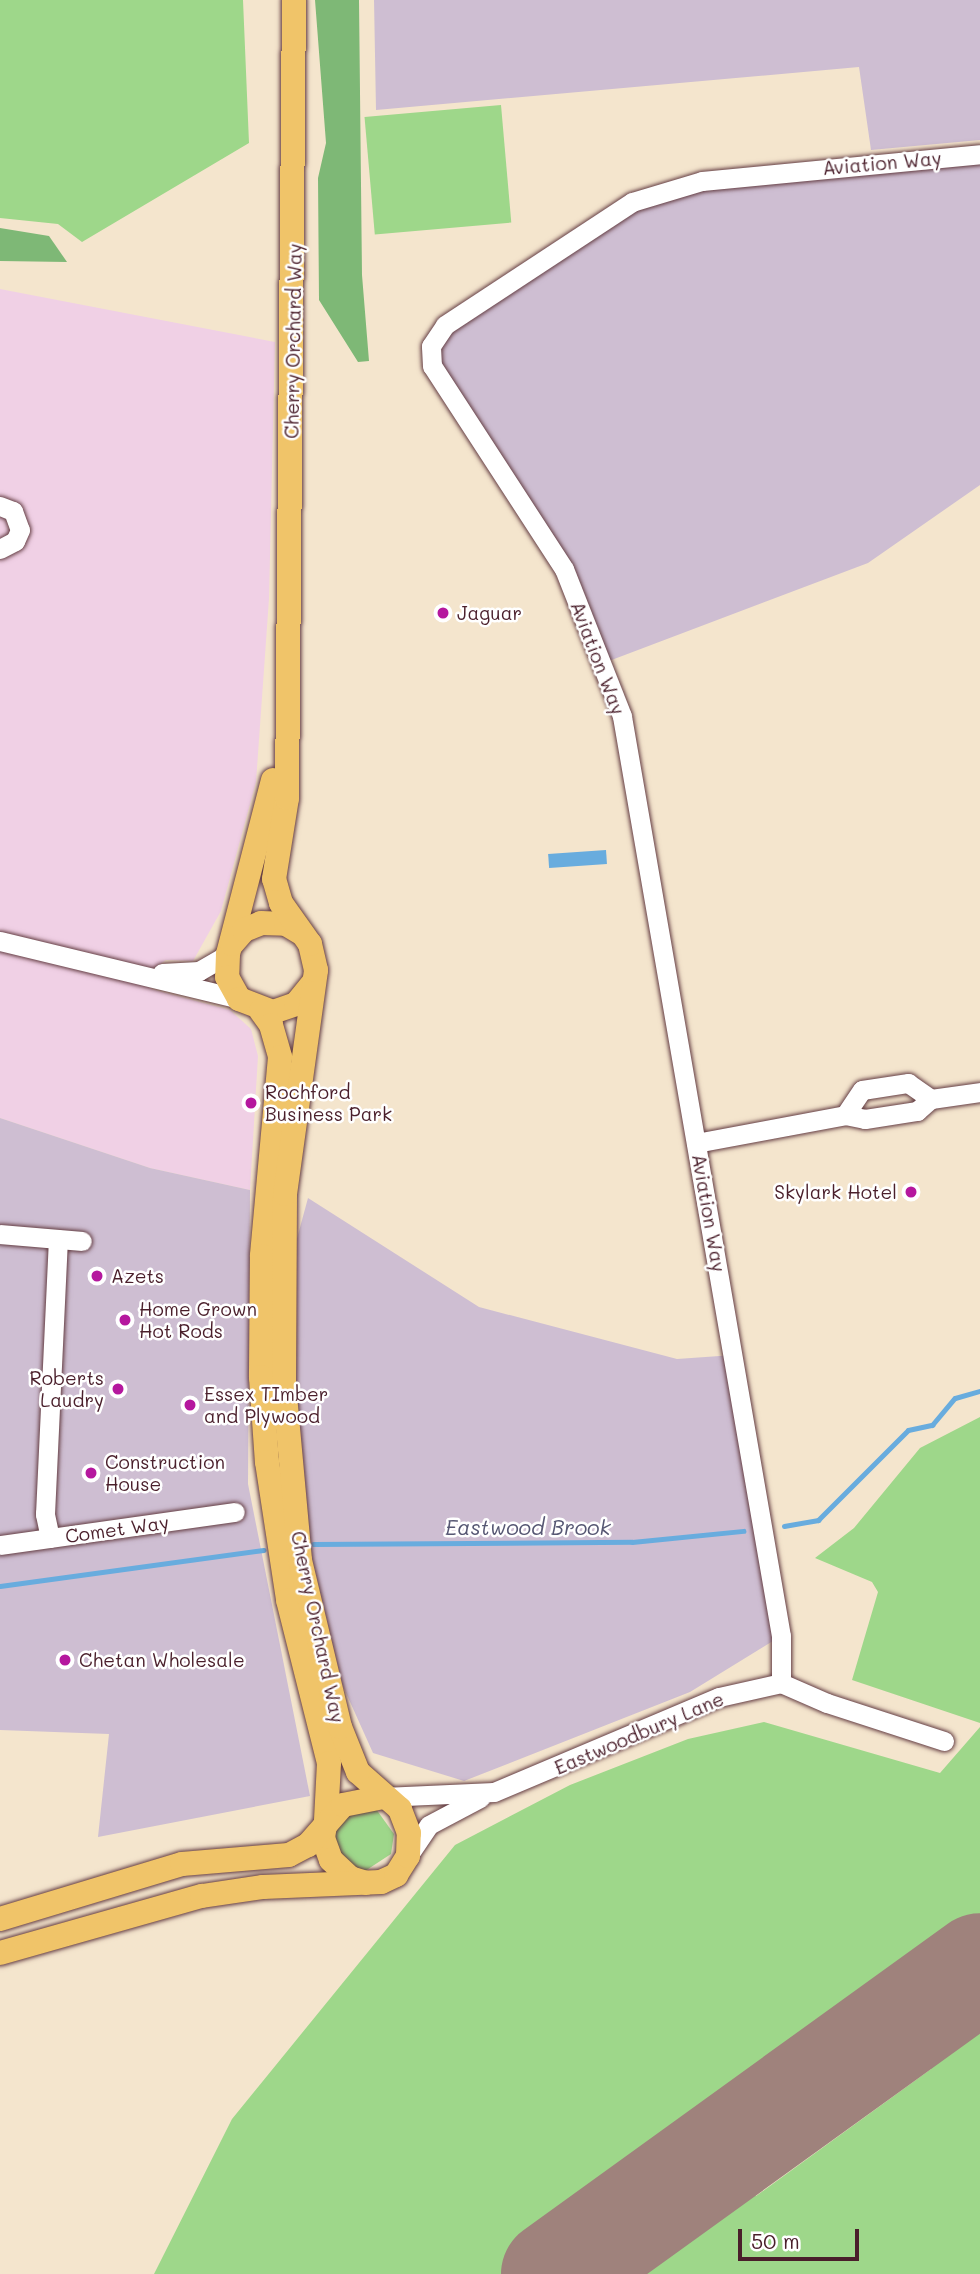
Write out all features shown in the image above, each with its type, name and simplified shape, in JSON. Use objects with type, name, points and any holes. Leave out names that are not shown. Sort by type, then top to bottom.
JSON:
[{"type":"main road","name":"Cherry Orchard Way","points":[[294,0],[297,52],[285,682],[287,798],[274,879],[281,903],[315,957],[283,1227],[284,1385],[291,1487],[300,1560],[340,1727],[358,1772],[383,1797]]},
{"type":"main road","name":"Cherry Orchard Way","points":[[239,999],[227,976],[230,949],[271,798],[285,682]]},
{"type":"main road","points":[[230,949],[244,930],[261,923],[286,924],[303,934]]},
{"type":"main road","points":[[239,999],[261,1010],[296,1004],[313,982]]},
{"type":"main road","name":"Cherry Orchard Way","points":[[261,1010],[271,1025],[280,1057],[262,1256],[261,1377],[267,1462],[288,1600],[329,1763],[325,1823]]},
{"type":"main road","points":[[383,1797],[400,1809],[407,1821],[408,1856]]},
{"type":"main road","name":"Eastwoodbury Lane","points":[[0,1919],[182,1864],[289,1855],[308,1845],[325,1823],[354,1800],[383,1797]]},
{"type":"main road","points":[[325,1823],[326,1849],[339,1870],[373,1884]]},
{"type":"main road","name":"Eastwoodbury Lane","points":[[373,1884],[396,1875],[408,1856]]},
{"type":"main road","points":[[0,1952],[212,1894],[263,1887],[373,1884]]},
{"type":"street","name":"Aviation Way","points":[[781,1683],[781,1636],[622,716],[564,569],[432,366],[431,346],[445,325],[632,202],[702,181],[980,154]]},
{"type":"street","points":[[0,506],[17,517],[20,530],[15,541],[0,549]]},
{"type":"street","points":[[0,941],[239,999]]},
{"type":"street","points":[[144,975],[199,971],[230,949]]},
{"type":"street","points":[[845,1115],[862,1090],[908,1083],[931,1099]]},
{"type":"street","points":[[696,1143],[845,1115],[865,1119],[917,1111],[931,1099],[980,1092]]},
{"type":"street","points":[[0,1234],[82,1241]]},
{"type":"street","points":[[50,1538],[45,1514],[58,1239]]},
{"type":"street","name":"Comet Way","points":[[0,1545],[235,1512]]},
{"type":"street","points":[[781,1683],[827,1703],[944,1741]]},
{"type":"street","name":"Eastwoodbury Lane","points":[[408,1856],[429,1825],[494,1792],[719,1697],[781,1683]]},
{"type":"street","name":"Eastwoodbury Lane","points":[[383,1797],[494,1792]]},
{"type":"shaded area","points":[[374,0],[980,0],[980,140],[871,150],[859,67],[376,110]]},
{"type":"shaded area","points":[[980,154],[980,485],[868,563],[601,664],[564,569],[432,366],[445,325],[632,202],[702,181]]},
{"type":"shaded area","points":[[0,289],[275,342],[269,599],[256,782],[221,911],[193,961],[166,960],[144,975],[151,989],[230,1010],[251,1029],[258,1056],[250,1190],[150,1168],[0,1118]]},
{"type":"shaded area","points":[[0,1118],[150,1168],[250,1190],[248,1484],[310,1796],[98,1837],[109,1734],[0,1730]]},
{"type":"shaded area","points":[[308,1198],[479,1307],[677,1359],[734,1355],[781,1636],[690,1692],[464,1781],[373,1753],[333,1664],[304,1517],[290,1384],[292,1257]]},
{"type":"green space","points":[[0,0],[243,0],[249,143],[82,242],[58,224],[0,218]]},
{"type":"green space","points":[[315,0],[359,0],[362,275],[369,361],[358,362],[319,300],[318,178],[326,143]]},
{"type":"green space","points":[[501,105],[511,223],[375,234],[365,117]]},
{"type":"green space","points":[[0,228],[49,236],[67,262],[0,261]]},
{"type":"green space","points":[[980,1417],[980,1723],[852,1680],[878,1592],[872,1582],[815,1558],[854,1528],[920,1448]]},
{"type":"green space","points":[[764,1722],[940,1773],[980,1727],[980,1922],[704,2119],[709,2127],[504,2274],[154,2274],[232,2119],[455,1845],[570,1785],[688,1739]]},
{"type":"green space","points":[[376,1809],[394,1834],[391,1854],[365,1871],[344,1866],[331,1828],[336,1818]]},
{"type":"green space","points":[[980,2023],[980,2274],[635,2274],[751,2190],[756,2196],[931,2069],[926,2061]]},
{"type":"water","points":[[606,850],[607,864],[549,868],[548,854]]},
{"type":"waterway","name":"Eastwood Brook","points":[[784,1526],[818,1520],[908,1430],[932,1425],[955,1398],[980,1391]]},
{"type":"waterway","name":"Eastwood Brook","points":[[313,1544],[632,1542],[743,1531]]},
{"type":"waterway","name":"Eastwood Brook","points":[[0,1586],[264,1550]]},
{"type":"runway","points":[[555,2274],[980,1967]]},
{"type":"place","name":"Jaguar","points":[[443,613]]},
{"type":"place","name":"Rochford Business Park","points":[[251,1103]]},
{"type":"place","name":"Skylark Hotel","points":[[911,1192]]},
{"type":"place","name":"Azets","points":[[97,1276]]},
{"type":"place","name":"Home Grown Hot Rods","points":[[125,1320]]},
{"type":"place","name":"Roberts Laudry","points":[[118,1389]]},
{"type":"place","name":"Essex TImber and Plywood","points":[[190,1405]]},
{"type":"place","name":"Construction House","points":[[91,1473]]},
{"type":"place","name":"Chetan Wholesale","points":[[65,1660]]}]
